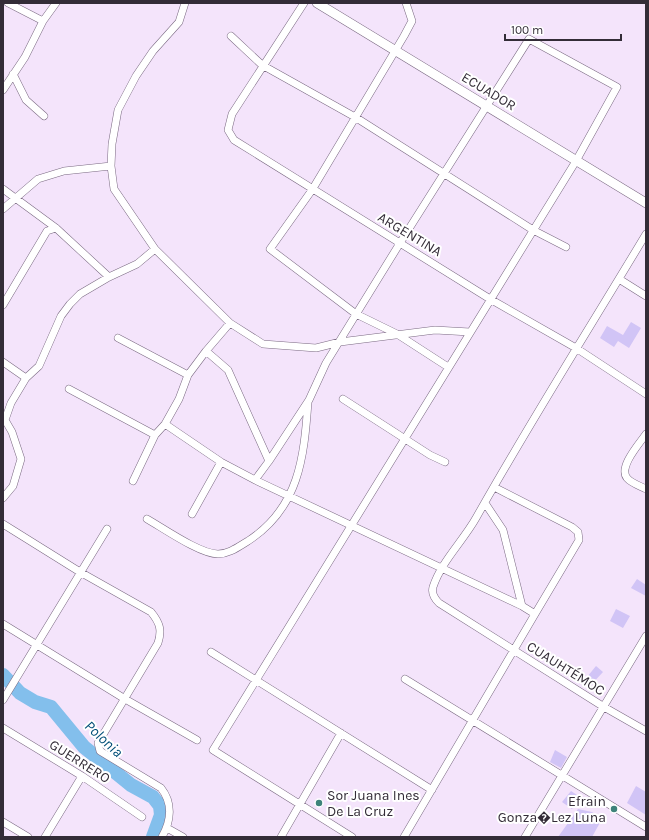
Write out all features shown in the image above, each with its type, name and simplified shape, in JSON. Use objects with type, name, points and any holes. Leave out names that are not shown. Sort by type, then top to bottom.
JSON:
[{"type":"street","points":[[8,3],[43,21]]},
{"type":"street","points":[[3,90],[25,57],[43,21],[56,3]]},
{"type":"street","points":[[184,3],[179,22],[144,63],[118,110],[112,144],[111,166],[114,189],[155,249],[230,323],[263,344],[316,348],[340,342],[435,330],[470,332]]},
{"type":"street","name":"ARGENTINA","points":[[304,3],[262,65],[232,114],[228,130],[234,140],[312,190],[490,299],[576,348],[646,394]]},
{"type":"street","name":"ECUADOR","points":[[317,3],[646,203]]},
{"type":"street","points":[[406,3],[412,21],[396,51],[312,190],[270,248],[356,314],[397,334],[448,367]]},
{"type":"street","points":[[231,36],[262,65],[355,117],[533,230],[566,247]]},
{"type":"street","points":[[255,480],[309,400],[326,363],[529,38],[617,87],[576,161],[213,750],[352,837]]},
{"type":"street","points":[[14,74],[26,100],[44,116]]},
{"type":"street","points":[[3,209],[15,197],[38,179],[64,171],[111,166]]},
{"type":"street","points":[[3,189],[56,228],[109,277]]},
{"type":"street","points":[[3,305],[47,231],[56,228]]},
{"type":"street","points":[[404,837],[515,651],[440,603],[434,597],[433,589],[442,568],[472,525],[576,348],[646,234]]},
{"type":"street","points":[[3,498],[12,486],[21,458],[12,432],[4,420],[11,403],[26,378],[39,366],[61,316],[80,294],[109,277],[137,264],[155,249]]},
{"type":"street","points":[[619,279],[646,296]]},
{"type":"street","points":[[133,481],[155,435],[165,424],[179,399],[188,375],[230,323]]},
{"type":"street","points":[[118,338],[188,375]]},
{"type":"street","points":[[206,351],[228,370],[269,461]]},
{"type":"street","points":[[3,362],[26,378]]},
{"type":"street","points":[[69,389],[155,435]]},
{"type":"street","points":[[343,399],[445,462]]},
{"type":"street","points":[[147,519],[202,551],[217,554],[231,552],[256,536],[271,522],[290,496],[305,446],[309,400]]},
{"type":"street","points":[[165,424],[221,462],[255,480],[522,606],[535,614]]},
{"type":"street","points":[[646,434],[625,465],[624,473],[628,479],[646,489]]},
{"type":"street","points":[[192,514],[221,462]]},
{"type":"street","name":"CUAUHTÉMOC","points":[[494,487],[572,527],[578,532],[579,540],[515,651],[604,707],[646,731]]},
{"type":"street","points":[[484,503],[503,530],[522,606]]},
{"type":"street","points":[[3,524],[80,572],[151,612],[159,623],[161,633],[158,643],[98,743],[98,747],[100,751],[161,788],[168,802],[170,816],[167,828],[162,837]]},
{"type":"street","points":[[4,697],[107,529]]},
{"type":"street","points":[[3,624],[125,699],[197,740]]},
{"type":"street","points":[[525,837],[646,636]]},
{"type":"street","points":[[211,652],[432,790]]},
{"type":"street","points":[[405,679],[646,827]]},
{"type":"street","name":"GUERRERO","points":[[3,728],[82,776],[142,817]]},
{"type":"street","points":[[281,837],[341,733]]},
{"type":"street","points":[[45,837],[82,776]]},
{"type":"street","points":[[3,822],[28,837]]},
{"type":"street","points":[[167,828],[183,837]]},
{"type":"building","points":[[631,322],[641,328],[629,348],[618,341],[614,347],[600,338],[607,326],[623,335]]},
{"type":"building","points":[[637,579],[646,585],[646,596],[631,588]]},
{"type":"building","points":[[616,609],[630,616],[623,628],[610,621]]},
{"type":"building","points":[[596,666],[603,672],[589,687],[583,682]]},
{"type":"building","points":[[555,750],[567,757],[561,768],[550,762]]},
{"type":"building","points":[[636,786],[646,792],[646,815],[627,803]]},
{"type":"building","points":[[571,791],[580,797],[572,809],[562,802]]},
{"type":"building","points":[[578,809],[592,812],[602,819],[592,837],[558,837]]},
{"type":"waterway","name":"Polonia","points":[[3,675],[20,693],[35,702],[51,707],[84,747],[131,785],[153,797],[160,806],[161,815],[153,837]]},
{"type":"place","name":"Sor Juana Ines De La Cruz","points":[[319,803]]},
{"type":"place","name":"Efrain Gonza�Lez Luna","points":[[614,809]]}]
